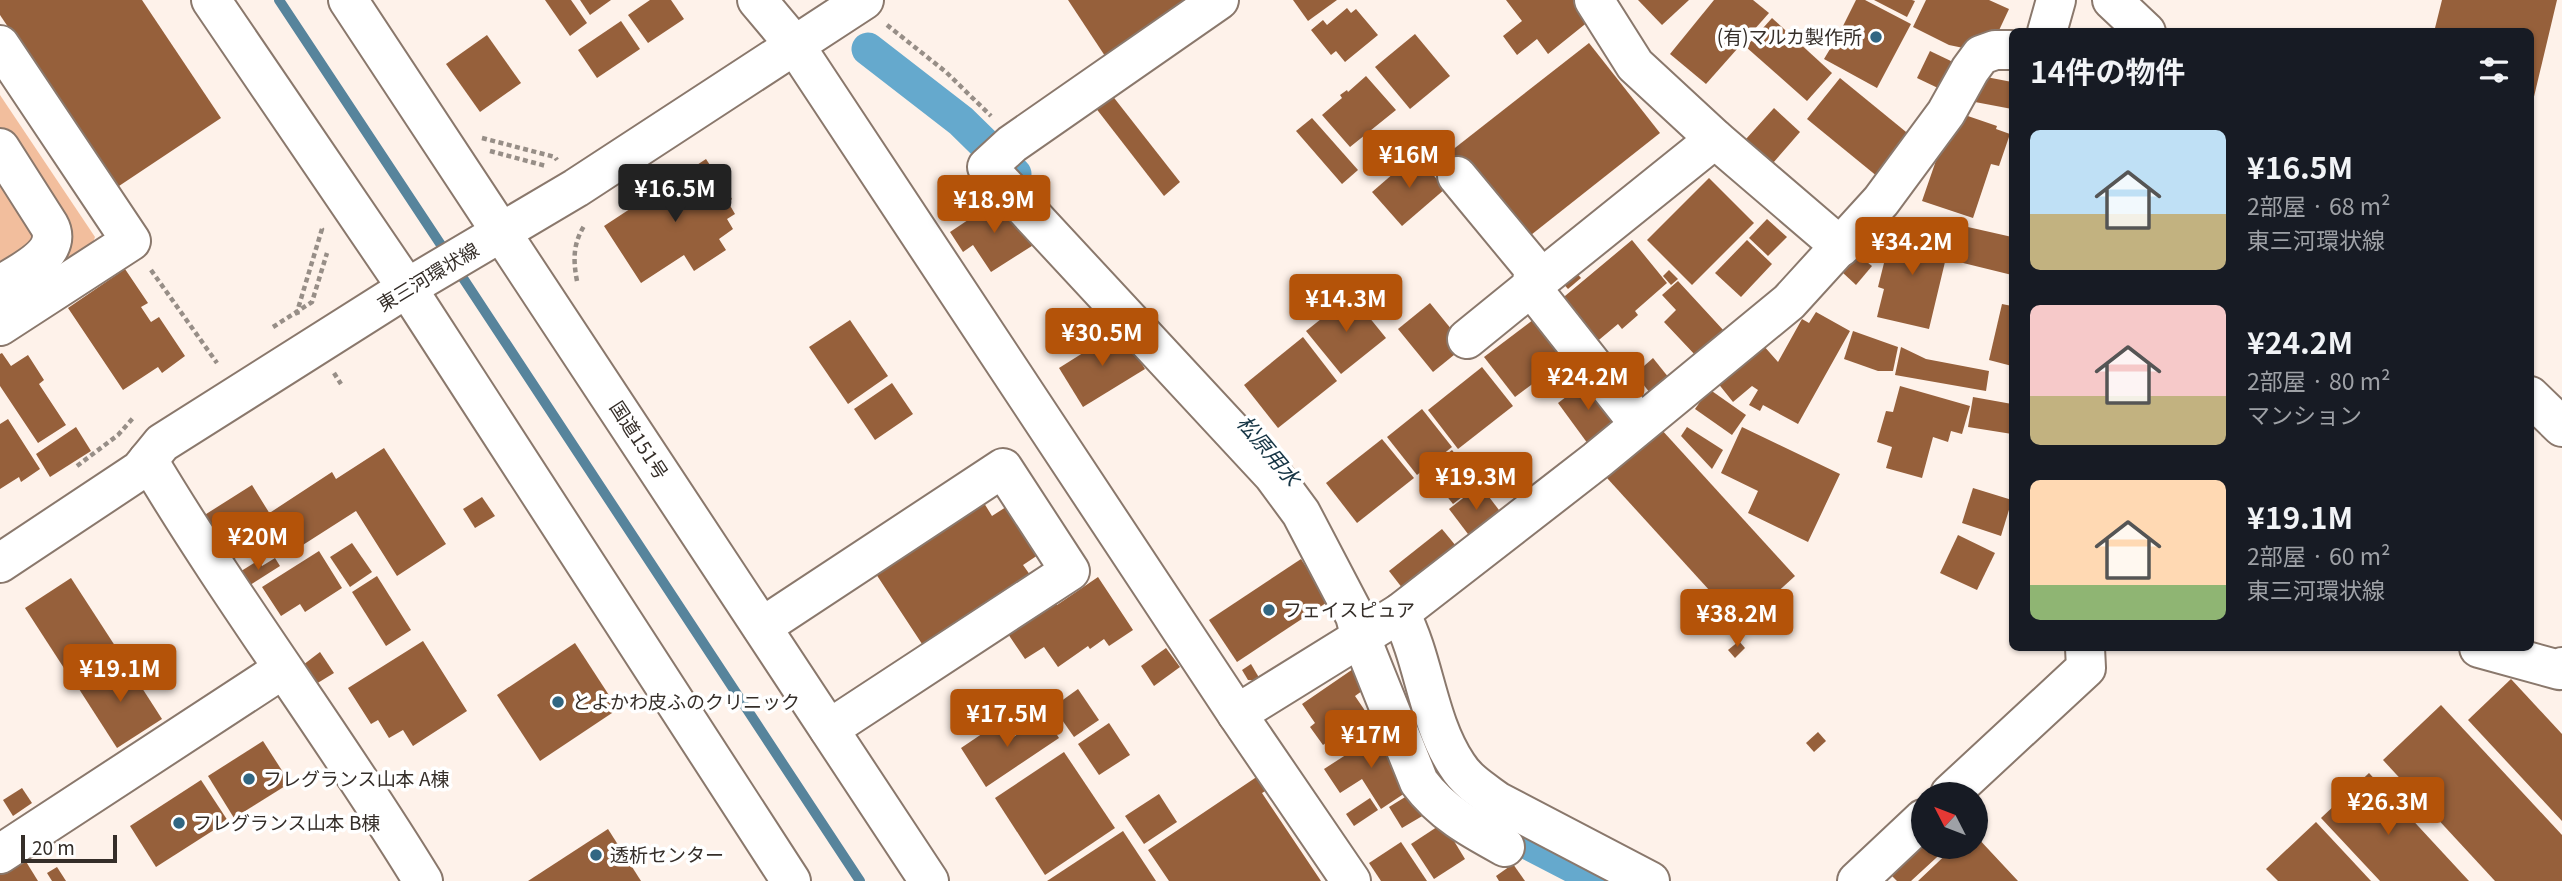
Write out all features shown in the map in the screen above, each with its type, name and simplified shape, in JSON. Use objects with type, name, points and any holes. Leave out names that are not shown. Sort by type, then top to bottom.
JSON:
[{"type":"main road","points":[[211,0],[437,271],[791,881]]},
{"type":"main road","name":"国道151号","points":[[348,0],[929,881]]},
{"type":"main road","points":[[757,0],[794,44],[1237,714],[1351,881]]},
{"type":"main road","name":"東三河環状線","points":[[0,563],[140,470],[162,443],[594,176],[864,0]]},
{"type":"main road","points":[[1219,0],[999,155],[1273,475],[1301,513],[1364,636],[1419,782],[1429,795],[1458,821],[1505,847]]},
{"type":"main road","points":[[1594,0],[1635,65],[1715,139],[1841,247]]},
{"type":"main road","points":[[2049,28],[2056,0]]},
{"type":"main road","points":[[2112,0],[2142,28]]},
{"type":"main road","points":[[0,45],[131,241],[0,326]]},
{"type":"main road","points":[[1237,714],[1399,614],[1597,460],[1789,302],[1881,201],[1946,113],[1981,55],[1995,50],[2009,50]]},
{"type":"main road","points":[[1467,339],[1715,139]]},
{"type":"main road","points":[[0,148],[53,232],[51,246],[39,260],[0,285]]},
{"type":"main road","points":[[1457,176],[1534,269],[1531,287],[1639,424]]},
{"type":"main road","points":[[0,198],[22,232],[23,238],[0,254]]},
{"type":"main road","points":[[2534,400],[2562,427]]},
{"type":"main road","points":[[148,460],[424,881]]},
{"type":"main road","points":[[762,627],[1003,468],[1070,571],[829,729]]},
{"type":"main road","points":[[1399,614],[1409,631],[1444,743],[1473,785],[1497,801],[1650,881]]},
{"type":"main road","points":[[1963,782],[2086,668],[2085,651]]},
{"type":"main road","points":[[2490,651],[2559,670],[2562,667]]},
{"type":"main road","points":[[0,854],[283,669]]},
{"type":"main road","points":[[1857,881],[1911,830]]},
{"type":"path","points":[[477,137],[555,157],[558,161]]},
{"type":"path","points":[[483,148],[549,167]]},
{"type":"path","points":[[314,217],[321,229],[296,312],[341,384]]},
{"type":"path","points":[[131,241],[218,363]]},
{"type":"path","points":[[296,312],[312,302],[327,253]]},
{"type":"shaded area","points":[[0,95],[95,237],[88,257],[0,314]]},
{"type":"building","points":[[0,0],[142,0],[221,118],[116,188],[0,15]]},
{"type":"building","points":[[545,0],[571,0],[587,23],[570,36]]},
{"type":"building","points":[[580,0],[611,0],[590,15]]},
{"type":"building","points":[[650,0],[671,0],[684,19],[648,43],[628,15]]},
{"type":"building","points":[[1068,0],[1188,0],[1105,56]]},
{"type":"building","points":[[1293,0],[1337,0],[1308,21]]},
{"type":"building","points":[[1506,0],[1573,0],[1589,21],[1548,54],[1537,39],[1517,55],[1503,36],[1522,21]]},
{"type":"building","points":[[1638,0],[1689,0],[1662,25]]},
{"type":"building","points":[[1714,0],[1753,0],[1769,13],[1706,84],[1670,54]]},
{"type":"building","name":"(有)マルカ製作所","points":[[1856,0],[1865,0],[1911,24],[1877,88],[1824,59],[1833,44],[1843,49],[1852,31],[1843,26]]},
{"type":"building","points":[[1874,0],[1912,0],[1915,1],[1907,17]]},
{"type":"building","points":[[1926,0],[1989,0],[2009,9],[1994,41],[1980,35],[1973,50],[1949,45],[1913,27]]},
{"type":"building","points":[[2442,0],[2557,0],[2534,97],[2534,28],[2435,28]]},
{"type":"building","points":[[1347,8],[1351,13],[1356,9],[1378,35],[1345,62],[1336,51],[1331,55],[1311,30],[1323,20],[1327,25]]},
{"type":"building","points":[[1772,18],[1832,73],[1807,101],[1746,47]]},
{"type":"building","points":[[621,21],[640,49],[597,78],[578,50]]},
{"type":"building","points":[[1415,34],[1450,76],[1410,109],[1375,67]]},
{"type":"building","points":[[487,35],[521,83],[480,112],[446,64]]},
{"type":"building","points":[[1589,43],[1660,133],[1522,242],[1451,151]]},
{"type":"building","points":[[1930,51],[1953,62],[1940,89],[1917,78]]},
{"type":"building","points":[[1366,76],[1396,110],[1350,147],[1322,115],[1342,98],[1340,95],[1347,90],[1348,92]]},
{"type":"building","points":[[1981,76],[2009,81],[2009,108],[1975,102]]},
{"type":"building","points":[[1840,78],[1911,136],[1878,177],[1807,119]]},
{"type":"building","points":[[1104,85],[1180,182],[1164,196],[1088,98]]},
{"type":"building","points":[[1774,108],[1800,132],[1773,163],[1746,139]]},
{"type":"building","points":[[1962,114],[1997,126],[1996,129],[2009,134],[1999,166],[1991,164],[1973,218],[1922,201],[1951,117]]},
{"type":"building","points":[[1312,118],[1358,170],[1342,184],[1296,131]]},
{"type":"building","points":[[1416,154],[1445,189],[1402,226],[1372,192]]},
{"type":"building","points":[[706,159],[732,199],[728,202],[735,214],[727,219],[733,229],[719,239],[726,250],[694,271],[684,255],[641,283],[604,226]]},
{"type":"building","points":[[1709,178],[1754,223],[1692,285],[1647,240]]},
{"type":"building","points":[[1004,196],[1035,244],[991,272],[973,245],[963,252],[950,232]]},
{"type":"building","points":[[1767,219],[1787,237],[1768,256],[1749,238]]},
{"type":"building","points":[[1959,225],[2009,236],[2009,274],[1951,260]]},
{"type":"building","points":[[1893,227],[1950,241],[1929,329],[1877,317],[1884,289],[1878,287]]},
{"type":"building","points":[[1632,240],[1667,283],[1635,311],[1638,315],[1622,329],[1618,324],[1594,344],[1559,301]]},
{"type":"building","points":[[1747,240],[1772,264],[1741,297],[1715,273]]},
{"type":"building","points":[[1858,255],[1872,266],[1856,285],[1842,272]]},
{"type":"building","points":[[125,269],[148,303],[141,307],[151,322],[159,317],[185,356],[162,373],[158,367],[123,390],[68,308]]},
{"type":"building","points":[[1573,269],[1581,278],[1568,289],[1560,280]]},
{"type":"building","points":[[1669,270],[1678,279],[1671,285],[1663,276]]},
{"type":"building","points":[[1678,281],[1725,332],[1697,357],[1664,322],[1676,310],[1662,295]]},
{"type":"building","points":[[1351,295],[1386,338],[1341,374],[1306,331]]},
{"type":"building","points":[[1430,303],[1465,346],[1433,372],[1398,329]]},
{"type":"building","points":[[2002,304],[2009,305],[2009,365],[1989,360]]},
{"type":"building","points":[[1816,312],[1850,331],[1798,424],[1763,405],[1760,411],[1749,405],[1758,390],[1752,386],[1733,402],[1717,382],[1763,345],[1778,362],[1802,319],[1809,323]]},
{"type":"building","points":[[1542,313],[1573,354],[1515,397],[1484,357]]},
{"type":"building","points":[[850,320],[888,376],[848,404],[809,347]]},
{"type":"building","points":[[1121,329],[1145,369],[1083,407],[1059,368]]},
{"type":"building","points":[[1853,331],[1898,347],[1893,371],[1878,371],[1844,359]]},
{"type":"building","points":[[1303,337],[1337,381],[1278,428],[1244,385]]},
{"type":"building","points":[[1901,347],[1926,359],[1989,371],[1986,391],[1895,375]]},
{"type":"building","points":[[2,353],[11,366],[28,355],[44,380],[39,384],[66,425],[38,443],[0,386]]},
{"type":"building","points":[[1653,358],[1669,378],[1650,393],[1635,374]]},
{"type":"building","points":[[1482,367],[1513,406],[1458,449],[1428,410]]},
{"type":"building","points":[[1587,381],[1618,421],[1588,444],[1558,403]]},
{"type":"building","points":[[892,383],[913,414],[875,440],[854,409]]},
{"type":"building","points":[[1900,386],[1970,406],[1962,434],[1951,431],[1948,442],[1933,437],[1922,478],[1886,468],[1892,447],[1877,442],[1886,411],[1893,412]]},
{"type":"building","points":[[1709,389],[1746,415],[1732,435],[1695,409]]},
{"type":"building","points":[[1973,397],[2009,403],[2009,434],[1968,427]]},
{"type":"building","points":[[1422,409],[1452,447],[1417,475],[1387,437]]},
{"type":"building","points":[[8,419],[40,469],[21,482],[19,477],[0,489],[0,424]]},
{"type":"building","points":[[76,427],[91,451],[50,477],[36,454]]},
{"type":"building","points":[[1687,427],[1723,450],[1712,469],[1681,436]]},
{"type":"building","points":[[1742,427],[1840,474],[1808,542],[1748,513],[1758,491],[1721,473]]},
{"type":"building","points":[[1661,429],[1795,576],[1741,625],[1607,478]]},
{"type":"building","points":[[1382,439],[1414,478],[1357,523],[1326,483]]},
{"type":"building","points":[[384,448],[446,544],[397,576],[356,511],[295,550],[271,512],[332,472],[336,479]]},
{"type":"building","points":[[1452,450],[1479,484],[1453,504],[1426,470]]},
{"type":"building","points":[[252,485],[291,548],[280,555],[269,537],[231,561],[203,516]]},
{"type":"building","points":[[1480,485],[1502,514],[1471,538],[1449,509]]},
{"type":"building","points":[[1973,488],[2009,499],[2009,510],[2001,536],[1962,523]]},
{"type":"building","points":[[482,497],[495,516],[475,528],[463,509]]},
{"type":"building","points":[[984,503],[992,516],[1006,507],[1038,555],[1023,565],[1033,579],[926,650],[876,574]]},
{"type":"building","points":[[1442,529],[1456,546],[1403,589],[1389,571]]},
{"type":"building","points":[[1958,535],[1995,553],[1977,590],[1940,573]]},
{"type":"building","points":[[352,543],[372,572],[350,587],[330,557]]},
{"type":"building","points":[[319,551],[342,588],[305,612],[300,604],[281,616],[262,587]]},
{"type":"building","points":[[275,558],[280,566],[247,587],[238,573],[259,560],[262,566]]},
{"type":"building","name":"フェイスピュア","points":[[1301,559],[1329,601],[1237,662],[1209,620]]},
{"type":"building","points":[[377,576],[411,630],[386,646],[352,592]]},
{"type":"building","points":[[1098,577],[1133,630],[1109,646],[1104,639],[1090,649],[1088,646],[1058,667],[1044,647],[1025,659],[1006,631],[1053,598],[1057,605]]},
{"type":"building","points":[[71,578],[119,652],[73,682],[25,608]]},
{"type":"building","points":[[423,641],[467,711],[413,746],[403,730],[389,738],[378,720],[371,724],[348,688]]},
{"type":"building","points":[[1739,641],[1745,648],[1735,658],[1728,650]]},
{"type":"building","name":"とよかわ皮ふのクリニック","points":[[575,643],[618,709],[540,761],[497,695]]},
{"type":"building","points":[[1166,648],[1180,667],[1154,686],[1141,666]]},
{"type":"building","points":[[320,652],[334,673],[316,684],[303,665]]},
{"type":"building","points":[[124,660],[162,719],[117,748],[79,689]]},
{"type":"building","points":[[1251,664],[1261,681],[1248,680],[1242,670]]},
{"type":"building","points":[[1356,667],[1369,686],[1355,696],[1372,721],[1340,744],[1334,737],[1323,745],[1310,727],[1315,723],[1302,704]]},
{"type":"building","points":[[2511,679],[2562,734],[2562,821],[2468,720]]},
{"type":"building","points":[[1078,689],[1099,720],[1074,737],[1053,707]]},
{"type":"building","points":[[2441,705],[2562,835],[2562,881],[2495,881],[2383,760]]},
{"type":"building","points":[[1045,716],[1059,738],[986,787],[961,748],[1001,721],[1012,738]]},
{"type":"building","points":[[1109,723],[1130,755],[1099,775],[1078,744]]},
{"type":"building","points":[[1386,729],[1408,791],[1381,809],[1362,779],[1340,793],[1324,769]]},
{"type":"building","points":[[1818,732],[1826,741],[1814,752],[1806,743]]},
{"type":"building","name":"フレグランス山本 A棟","points":[[263,741],[290,783],[234,818],[208,776]]},
{"type":"building","points":[[1064,752],[1115,828],[1045,875],[995,798]]},
{"type":"building","points":[[2369,773],[2469,881],[2380,881],[2321,818]]},
{"type":"building","points":[[1258,776],[1267,790],[1262,793],[1321,881],[1169,881],[1148,850]]},
{"type":"building","name":"フレグランス山本 B棟","points":[[201,780],[228,821],[156,867],[130,826]]},
{"type":"building","points":[[22,788],[32,803],[13,816],[3,800]]},
{"type":"building","points":[[1159,794],[1177,822],[1144,844],[1125,816]]},
{"type":"building","points":[[1410,794],[1424,815],[1402,828],[1389,807]]},
{"type":"building","points":[[1370,798],[1378,810],[1354,826],[1346,814]]},
{"type":"building","points":[[2316,822],[2371,881],[2278,881],[2266,869]]},
{"type":"building","points":[[1443,823],[1465,859],[1434,879],[1411,844]]},
{"type":"building","name":"透析センター","points":[[608,829],[641,881],[528,881]]},
{"type":"building","points":[[1123,831],[1156,881],[1047,881]]},
{"type":"building","points":[[1401,842],[1427,881],[1381,881],[1369,863]]},
{"type":"building","points":[[1988,849],[2018,881],[1918,881],[1941,859],[1988,859]]},
{"type":"building","points":[[1911,850],[1911,859],[1935,859],[1911,881],[1897,881],[1888,872]]},
{"type":"building","points":[[25,860],[38,881],[0,881],[0,875]]},
{"type":"building","points":[[1513,864],[1525,881],[1499,881],[1496,876]]},
{"type":"building","points":[[57,867],[66,881],[52,881],[47,873]]},
{"type":"waterway","points":[[279,0],[447,254]]},
{"type":"waterway","name":"松原用水","points":[[868,49],[961,121],[1015,174]]},
{"type":"waterway","points":[[457,269],[860,881]]},
{"type":"waterway","name":"松原用水","points":[[1483,820],[1601,881]]},
{"type":"place","name":"(有)マルカ製作所","points":[[1876,37]]},
{"type":"place","name":"フェイスピュア","points":[[1269,610]]},
{"type":"place","name":"とよかわ皮ふのクリニック","points":[[558,702]]},
{"type":"place","name":"フレグランス山本 A棟","points":[[249,779]]},
{"type":"place","name":"フレグランス山本 B棟","points":[[179,823]]},
{"type":"place","name":"透析センター","points":[[596,855]]}]
